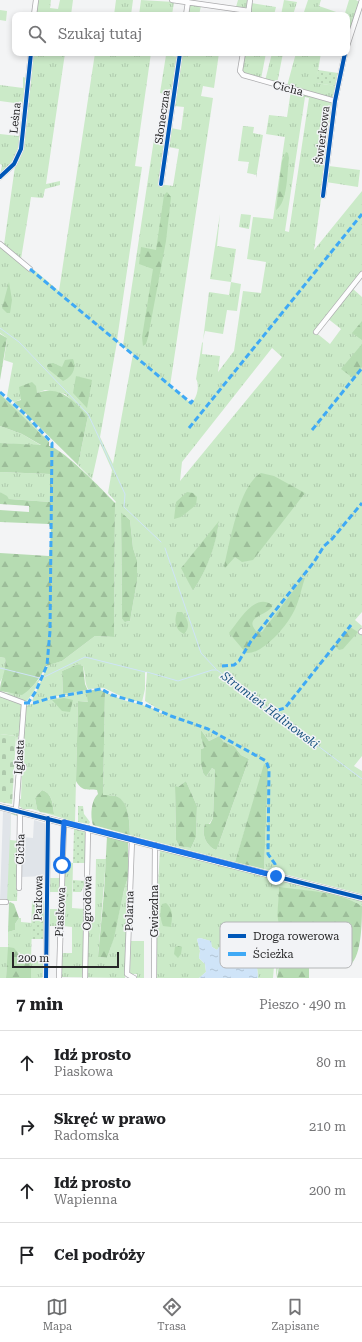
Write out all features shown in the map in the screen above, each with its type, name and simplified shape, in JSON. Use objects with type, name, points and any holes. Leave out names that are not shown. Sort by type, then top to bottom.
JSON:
[{"type":"street","points":[[34,12],[36,0]]},
{"type":"street","points":[[172,0],[243,12]]},
{"type":"street","points":[[248,12],[250,0]]},
{"type":"street","points":[[350,37],[362,0]]},
{"type":"street","points":[[186,12],[188,2]]},
{"type":"street","name":"Leśna","points":[[0,177],[14,164],[21,149],[31,56]]},
{"type":"street","name":"Słoneczna","points":[[161,184],[180,56]]},
{"type":"street","name":"Cicha","points":[[243,56],[241,73],[259,80],[336,101]]},
{"type":"street","name":"Świerkowa","points":[[323,196],[336,101],[344,56]]},
{"type":"street","points":[[0,244],[30,269]]},
{"type":"street","points":[[316,332],[362,274]]},
{"type":"street","name":"Iglasta","points":[[0,694],[24,703],[18,811]]},
{"type":"street","points":[[0,807],[173,849],[362,898]]},
{"type":"street","name":"Cicha","points":[[18,811],[19,888]]},
{"type":"street","name":"Parkowa","points":[[46,978],[48,818]]},
{"type":"street","name":"Piaskowa","points":[[59,978],[64,822]]},
{"type":"street","name":"Ogrodowa","points":[[85,978],[88,828]]},
{"type":"street","name":"Polarna","points":[[132,839],[127,974],[134,978]]},
{"type":"street","name":"Gwiezdna","points":[[154,978],[155,845]]},
{"type":"street","points":[[0,902],[6,902]]},
{"type":"shaded area","points":[[3,812],[11,813],[9,901],[0,900]]},
{"type":"shaded area","points":[[34,820],[47,824],[46,876],[21,877],[22,837],[33,838]]},
{"type":"green space","points":[[38,0],[51,0],[50,8],[58,9],[60,0],[73,0],[71,12],[36,12]]},
{"type":"green space","points":[[116,0],[133,0],[131,12],[114,12]]},
{"type":"green space","points":[[141,0],[174,2],[172,12],[139,12]]},
{"type":"green space","points":[[238,0],[249,0],[248,6],[245,9],[236,7]]},
{"type":"green space","points":[[284,0],[297,2],[294,12],[282,12]]},
{"type":"green space","points":[[308,0],[321,0],[319,6],[336,12],[304,12]]},
{"type":"green space","points":[[349,0],[356,0],[359,2],[350,32],[350,12],[345,12]]},
{"type":"green space","points":[[251,3],[276,7],[275,12],[250,12]]},
{"type":"green space","points":[[189,5],[201,6],[200,12],[188,12]]},
{"type":"green space","points":[[0,10],[7,11],[6,21],[0,20]]},
{"type":"green space","points":[[33,56],[65,56],[46,184],[60,181],[60,185],[45,189],[43,198],[31,197],[21,259],[59,291],[95,56],[151,56],[135,166],[142,167],[117,340],[123,345],[154,139],[166,141],[159,184],[173,186],[179,149],[168,147],[171,128],[181,130],[184,107],[174,106],[181,56],[219,56],[214,88],[203,86],[201,96],[213,98],[170,386],[191,403],[197,392],[198,385],[196,379],[202,343],[203,342],[202,354],[220,356],[218,372],[234,351],[243,291],[261,293],[266,262],[247,259],[253,217],[273,219],[285,137],[266,134],[269,115],[287,117],[291,90],[334,104],[314,250],[362,191],[362,272],[314,331],[330,344],[341,329],[327,318],[352,288],[362,297],[362,612],[355,620],[362,626],[360,632],[362,632],[362,756],[354,766],[362,771],[362,894],[264,869],[268,775],[268,765],[265,764],[235,862],[130,835],[128,813],[124,803],[116,796],[103,795],[105,692],[123,700],[150,707],[164,715],[165,713],[145,701],[147,672],[145,672],[145,689],[142,702],[129,700],[104,688],[88,689],[83,666],[78,664],[62,671],[63,694],[86,690],[89,702],[78,701],[75,822],[43,812],[54,813],[50,796],[42,790],[35,798],[37,809],[39,811],[23,809],[18,805],[18,799],[21,799],[24,707],[40,702],[32,701],[48,665],[62,661],[95,636],[114,637],[116,502],[108,493],[112,470],[100,443],[92,479],[78,465],[88,416],[65,394],[45,390],[14,402],[7,396],[13,363],[4,360],[7,338],[0,333],[0,242],[4,245],[15,166],[19,161],[23,148]],"holes":[[[305,97],[309,98],[289,232],[285,231]],[[117,342],[133,354],[113,464],[100,437]],[[272,348],[282,357],[180,481],[182,462]],[[121,512],[130,520],[133,548],[137,560],[137,581],[130,621],[126,622],[122,619]],[[219,522],[210,558],[193,591],[182,567]],[[60,695],[69,696],[42,701]],[[201,730],[209,741],[219,736],[224,742],[234,746],[241,755],[249,759],[216,850],[207,843],[204,836],[205,824],[209,824],[213,818],[215,770],[212,768],[206,777],[203,773],[201,764],[201,749],[204,748],[201,738]],[[186,781],[197,806],[196,837],[191,848],[179,846],[176,840],[175,787],[178,787]]]},
{"type":"green space","points":[[166,56],[178,57],[172,95],[160,93]]},
{"type":"green space","points":[[244,56],[265,56],[261,79],[245,74],[242,70]]},
{"type":"green space","points":[[271,56],[282,56],[277,84],[265,81]]},
{"type":"green space","points":[[295,56],[320,56],[316,83],[336,86],[339,73],[333,100],[287,86]]},
{"type":"green space","points":[[318,70],[338,73],[336,86],[315,83]]},
{"type":"green space","points":[[23,77],[26,78],[22,104],[0,101],[0,85],[23,88]]},
{"type":"green space","points":[[243,126],[254,127],[253,133],[263,135],[257,175],[247,173],[249,162],[238,161]]},
{"type":"green space","points":[[0,134],[20,135],[17,152],[0,175],[2,165],[0,164]]},
{"type":"green space","points":[[286,152],[288,153],[289,158],[285,194],[280,206],[276,210],[282,161]]},
{"type":"green space","points":[[329,166],[360,170],[358,187],[326,182]]},
{"type":"green space","points":[[167,192],[171,197],[166,241],[148,337],[146,344],[143,346],[142,337],[153,269],[139,264],[141,247],[156,250],[164,195]]},
{"type":"green space","points":[[220,214],[217,246],[236,249],[231,282],[210,279]]},
{"type":"green space","points":[[241,214],[251,215],[249,229],[239,227]]},
{"type":"green space","points":[[9,282],[12,300],[10,313],[7,313],[2,308]]},
{"type":"green space","points":[[231,282],[241,284],[237,311],[227,310],[223,334],[205,331],[203,340],[209,292],[229,295]]},
{"type":"green space","points":[[362,321],[362,340],[352,333]]},
{"type":"green space","points":[[0,334],[7,338],[0,380]]},
{"type":"green space","points":[[362,344],[362,367],[353,378],[341,369]]},
{"type":"green space","points":[[73,359],[73,372],[63,381],[48,369],[47,366],[48,364],[53,363],[62,367],[65,360]]},
{"type":"green space","points":[[76,376],[92,380],[87,408],[73,393]]},
{"type":"green space","points":[[32,382],[36,386],[37,393],[53,391],[60,393],[72,400],[88,416],[78,465],[14,402],[21,400],[19,387]]},
{"type":"green space","points":[[0,394],[26,416],[49,442]]},
{"type":"green space","points":[[0,394],[49,442],[49,446],[55,448],[73,462],[115,503],[114,637],[95,636],[62,661],[46,666],[36,682],[22,695],[0,691],[5,658],[0,657],[0,553],[49,556],[51,531],[49,524],[0,522],[0,510],[29,512],[29,506],[0,504],[0,492],[9,499],[50,502],[50,474],[0,472],[0,443],[41,445],[22,434],[0,426]]},
{"type":"green space","points":[[0,426],[22,434],[42,446],[0,443]]},
{"type":"green space","points":[[0,472],[50,474],[50,502],[9,499],[0,492]]},
{"type":"green space","points":[[261,473],[274,476],[305,493],[253,560],[242,562],[235,557],[225,568],[224,566],[236,515],[241,501],[253,479]]},
{"type":"green space","points":[[187,492],[193,493],[197,497],[196,505],[181,517],[174,519],[176,502]]},
{"type":"green space","points":[[121,512],[130,520],[133,548],[137,560],[137,581],[130,621],[125,622],[122,619]]},
{"type":"green space","points":[[219,521],[216,540],[210,558],[203,575],[193,591],[181,568]]},
{"type":"green space","points":[[303,578],[305,578],[297,605],[290,619],[266,645],[259,650],[246,653],[229,633],[248,610],[260,602],[266,602],[272,605],[272,607],[257,617],[252,623],[256,631],[262,632]]},
{"type":"green space","points":[[177,612],[182,612],[188,623],[184,634],[177,628],[176,625]]},
{"type":"green space","points":[[350,627],[358,632],[343,649],[339,650],[335,646]]},
{"type":"green space","points":[[0,657],[5,658],[6,671],[0,682]]},
{"type":"green space","points":[[78,664],[83,666],[85,684],[88,691],[98,689],[105,692],[103,795],[116,796],[124,803],[128,813],[130,835],[93,825],[92,809],[94,800],[98,794],[97,790],[88,790],[83,788],[78,785],[76,781],[78,701],[88,702],[86,690],[63,694],[62,671]]},
{"type":"green space","points":[[41,677],[33,693],[26,702],[0,693],[0,691],[7,693],[30,689]]},
{"type":"green space","points":[[0,695],[21,704],[20,736],[18,736],[17,751],[16,736],[0,734]]},
{"type":"green space","points":[[64,698],[73,700],[70,712],[62,711],[52,700]]},
{"type":"green space","points":[[201,730],[209,741],[219,736],[224,742],[234,746],[241,755],[249,759],[216,850],[207,843],[204,836],[205,824],[210,824],[213,818],[215,770],[212,768],[206,777],[203,773],[201,764],[201,749],[204,748],[201,738]]},
{"type":"green space","points":[[0,734],[16,736],[12,804],[0,802]]},
{"type":"green space","points":[[264,764],[268,765],[268,775],[264,869],[235,862]]},
{"type":"green space","points":[[186,781],[197,806],[196,837],[191,848],[179,846],[176,840],[175,786],[178,787]]},
{"type":"green space","points":[[42,790],[50,796],[54,814],[40,812],[37,809],[35,798]]},
{"type":"green space","points":[[78,806],[83,806],[84,814],[90,822],[89,824],[78,822]]},
{"type":"green space","points":[[11,812],[17,813],[17,816],[11,814],[10,840],[19,841],[17,901],[7,901]]},
{"type":"green space","points":[[74,829],[87,832],[87,863],[73,863]]},
{"type":"green space","points":[[107,836],[128,841],[128,877],[114,938],[107,958],[98,957],[104,893]]},
{"type":"green space","points":[[160,849],[362,901],[362,906],[353,901],[333,895],[283,888],[285,922],[220,922],[220,947],[217,950],[212,947],[210,941],[200,938],[197,939],[200,951],[199,958],[205,964],[206,972],[199,978],[156,978],[156,922]]},
{"type":"green space","points":[[96,859],[106,859],[98,957],[107,958],[128,877],[125,978],[60,977],[61,953],[72,953],[72,927],[63,926],[64,862],[73,863],[72,908],[85,909],[85,918],[95,918]]},
{"type":"green space","points":[[48,878],[60,878],[60,892],[48,892]]},
{"type":"green space","points":[[73,880],[86,881],[81,892],[73,892]]},
{"type":"green space","points":[[279,887],[332,894],[362,906],[360,940],[356,957],[352,963],[352,922],[279,922]]},
{"type":"green space","points":[[32,901],[45,901],[45,939],[31,939]]},
{"type":"green space","points":[[9,903],[14,904],[19,918],[15,924],[15,930],[8,932]]},
{"type":"green space","points":[[166,903],[171,911],[171,927],[163,926],[161,920],[161,906],[162,904]]},
{"type":"green space","points":[[48,909],[60,909],[60,926],[48,926]]},
{"type":"green space","points":[[19,918],[21,918],[21,922],[32,923],[31,961],[23,959],[19,952],[7,964],[6,978],[0,978],[0,947],[8,947],[8,932],[15,930],[15,924]]},
{"type":"green space","points":[[131,941],[144,941],[144,978],[137,978],[137,974],[130,974]]},
{"type":"green space","points":[[8,947],[14,948],[23,959],[31,961],[31,978],[6,978]]},
{"type":"green space","points":[[175,947],[182,947],[181,954],[178,958],[174,954]]},
{"type":"green space","points":[[31,961],[45,961],[45,973],[42,978],[31,978]]},
{"type":"green space","points":[[257,968],[274,968],[273,978],[258,978]]},
{"type":"green space","points":[[279,968],[309,968],[309,978],[277,978]]},
{"type":"water","points":[[200,938],[211,941],[212,947],[217,950],[220,947],[220,968],[257,968],[258,978],[199,978],[206,972],[205,964],[199,958],[200,951],[197,939]]},
{"type":"waterway","points":[[0,328],[19,342],[88,414],[125,494],[124,507],[161,542]]},
{"type":"waterway","points":[[165,548],[201,653],[216,669]]},
{"type":"waterway","name":"Strumień Halinowski","points":[[42,678],[85,657],[145,672]]},
{"type":"waterway","name":"Strumień Halinowski","points":[[0,668],[40,678]]},
{"type":"waterway","name":"Strumień Halinowski","points":[[147,672],[178,681],[212,670],[217,670],[362,779]]},
{"type":"marked path","points":[[189,428],[362,214]]},
{"type":"marked path","points":[[30,269],[191,403],[193,400]]},
{"type":"marked path","points":[[312,430],[362,368]]},
{"type":"marked path","points":[[0,392],[27,416],[52,443],[50,631],[47,665],[36,691],[28,703]]},
{"type":"marked path","points":[[222,666],[234,665],[239,661],[251,641],[314,562],[324,546],[332,539],[362,503]]},
{"type":"marked path","points":[[278,710],[285,708],[351,625]]},
{"type":"marked path","points":[[24,703],[34,703],[50,698],[101,689],[112,695],[143,704],[208,729],[266,761],[269,769],[268,854],[275,864],[276,876]]},
{"type":"cycle path","points":[[0,177],[14,164],[21,149],[31,56]]},
{"type":"cycle path","points":[[161,184],[180,56]]},
{"type":"cycle path","points":[[323,196],[335,101],[344,56]]},
{"type":"cycle path","points":[[0,807],[362,898]]},
{"type":"cycle path","points":[[46,978],[48,818]]},
{"type":"route","points":[[62,865],[64,822],[276,876]]}]
